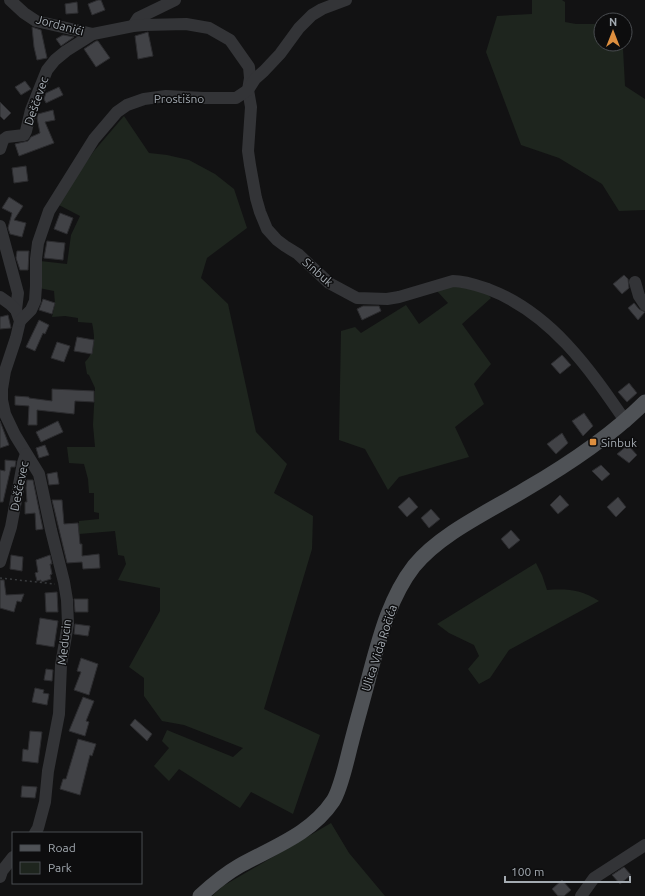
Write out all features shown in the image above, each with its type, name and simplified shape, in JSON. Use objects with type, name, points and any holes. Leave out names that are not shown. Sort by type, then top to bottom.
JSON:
[{"type":"main road","name":"Ulica Vida Ročića","points":[[200,896],[212,884],[237,867],[302,832],[322,816],[334,799],[343,773],[379,639],[397,593],[414,566],[433,546],[457,529],[542,480],[596,445],[626,422],[645,402]]},
{"type":"street","points":[[133,26],[138,18],[175,0]]},
{"type":"street","name":"Prostišno","points":[[18,316],[31,310],[35,301],[38,243],[49,211],[94,139],[117,112],[127,105],[144,99],[166,96],[236,98],[248,90],[255,79],[280,54],[299,28],[312,15],[322,9],[346,0]]},
{"type":"street","name":"Jordanići","points":[[13,1],[24,13],[36,21],[93,34]]},
{"type":"street","name":"Sinbuk","points":[[93,34],[133,26],[186,24],[209,28],[230,40],[249,67],[250,78],[248,90],[251,107],[248,151],[256,198],[260,212],[267,229],[277,240],[298,254],[329,284],[357,298],[387,299],[399,297],[453,281],[462,281],[483,287],[511,299],[539,318],[572,350],[599,383],[626,422]]},
{"type":"street","name":"Deščevec","points":[[0,149],[3,140],[7,137],[24,135],[47,70],[55,60],[66,51],[93,34]]},
{"type":"street","name":"Deščevec","points":[[0,226],[18,293],[16,338],[4,371],[2,400],[4,414],[14,435],[26,454],[22,463],[11,527],[0,562]]},
{"type":"street","points":[[635,282],[645,305]]},
{"type":"street","points":[[0,297],[10,304],[18,316]]},
{"type":"street","name":"Meducin","points":[[26,454],[40,474],[67,600],[68,624],[61,665],[59,714],[48,771],[45,802],[38,828],[35,832]]},
{"type":"street","points":[[581,896],[594,878],[645,844]]},
{"type":"street","points":[[0,877],[2,871],[12,858]]},
{"type":"path","points":[[0,578],[64,585]]},
{"type":"green space","points":[[532,0],[562,0],[565,2],[565,22],[576,24],[593,24],[593,52],[623,52],[625,86],[645,99],[645,210],[619,211],[602,184],[559,158],[521,145],[486,52],[497,16],[532,14]]},
{"type":"green space","points":[[124,116],[149,153],[189,160],[215,174],[234,189],[247,228],[207,258],[201,278],[228,304],[256,432],[287,464],[274,493],[313,516],[312,549],[264,709],[320,735],[293,814],[251,792],[240,808],[179,769],[169,781],[154,766],[169,748],[162,741],[167,730],[233,757],[243,748],[184,725],[162,721],[144,696],[144,678],[129,667],[160,611],[160,588],[118,580],[126,564],[124,556],[118,555],[115,531],[79,534],[79,521],[99,519],[99,513],[94,512],[94,493],[89,493],[88,479],[84,464],[69,463],[67,447],[95,447],[93,425],[95,388],[89,375],[87,374],[85,362],[89,358],[93,348],[93,328],[92,323],[78,322],[78,318],[65,316],[52,317],[55,304],[54,291],[39,288],[40,261],[67,264],[71,235],[80,216],[57,204],[94,151]]},
{"type":"green space","points":[[451,286],[484,290],[491,298],[462,324],[491,364],[474,384],[484,404],[455,427],[469,457],[399,477],[388,490],[365,449],[339,440],[341,331],[355,327],[361,333],[406,305],[419,324],[448,303],[437,291]]},
{"type":"green space","points":[[536,563],[547,590],[580,592],[599,601],[509,650],[490,678],[479,684],[468,669],[479,656],[474,645],[449,633],[437,624]]},
{"type":"green space","points":[[331,823],[349,853],[385,896],[212,896],[223,886]]},
{"type":"building","points":[[101,0],[105,10],[92,15],[88,4]]},
{"type":"building","points":[[77,2],[78,13],[66,14],[65,4]]},
{"type":"building","points":[[32,27],[41,30],[47,58],[37,60]]},
{"type":"building","points":[[148,32],[153,56],[138,59],[135,36]]},
{"type":"building","points":[[63,35],[74,37],[61,46],[56,39]]},
{"type":"building","points":[[98,41],[110,58],[96,67],[84,49]]},
{"type":"building","points":[[25,81],[31,89],[21,95],[15,87]]},
{"type":"building","points":[[59,87],[63,95],[46,103],[44,99],[46,93]]},
{"type":"building","points":[[0,102],[11,113],[4,120],[0,116]]},
{"type":"building","points":[[53,110],[55,120],[45,122],[54,143],[19,156],[15,144],[28,141],[31,137],[40,133],[37,118],[38,114]]},
{"type":"building","points":[[26,166],[28,181],[14,183],[12,168]]},
{"type":"building","points":[[9,197],[23,206],[14,220],[26,223],[22,237],[10,234],[8,228],[12,213],[2,208]]},
{"type":"building","points":[[60,213],[73,218],[67,234],[54,229]]},
{"type":"building","points":[[47,241],[65,243],[63,260],[44,258]]},
{"type":"building","points":[[17,251],[29,251],[28,270],[20,270],[16,258]]},
{"type":"building","points":[[624,275],[628,279],[629,288],[622,294],[613,284]]},
{"type":"building","points":[[43,299],[55,303],[52,314],[39,310]]},
{"type":"building","points":[[634,303],[639,309],[645,312],[638,320],[628,308]]},
{"type":"building","points":[[363,306],[379,306],[381,311],[362,320],[357,309]]},
{"type":"building","points":[[8,315],[11,328],[0,329],[0,317]]},
{"type":"building","points":[[39,320],[49,325],[45,334],[43,333],[35,351],[26,347]]},
{"type":"building","points":[[77,337],[94,340],[92,354],[74,351]]},
{"type":"building","points":[[57,342],[70,346],[64,362],[51,358]]},
{"type":"building","points":[[562,355],[571,365],[560,374],[551,364]]},
{"type":"building","points":[[629,383],[637,393],[627,402],[618,392]]},
{"type":"building","points":[[52,389],[94,391],[94,402],[75,401],[74,414],[37,410],[37,425],[28,425],[29,406],[15,405],[15,396],[52,401]]},
{"type":"building","points":[[584,413],[593,426],[583,436],[572,421]]},
{"type":"building","points":[[0,421],[9,445],[0,448]]},
{"type":"building","points":[[58,421],[63,432],[41,442],[36,432]]},
{"type":"building","points":[[562,433],[568,443],[556,454],[547,444]]},
{"type":"building","points":[[45,445],[49,455],[39,458],[36,448]]},
{"type":"building","points":[[628,445],[637,455],[629,463],[617,454]]},
{"type":"building","points":[[5,460],[16,461],[15,467],[11,467],[3,502],[0,502],[0,470],[5,471]]},
{"type":"building","points":[[601,465],[610,474],[602,481],[592,471]]},
{"type":"building","points":[[57,472],[59,484],[49,485],[47,474]]},
{"type":"building","points":[[27,480],[33,480],[43,529],[36,530],[35,513],[25,514],[25,502],[27,502]]},
{"type":"building","points":[[560,495],[569,505],[558,514],[550,505]]},
{"type":"building","points":[[409,497],[418,507],[407,517],[398,507]]},
{"type":"building","points":[[618,497],[626,507],[616,517],[607,507]]},
{"type":"building","points":[[52,500],[62,500],[64,524],[78,523],[80,544],[82,544],[82,556],[99,554],[100,568],[83,569],[82,562],[67,563]]},
{"type":"building","points":[[431,509],[440,519],[429,528],[421,518]]},
{"type":"building","points":[[511,530],[520,540],[509,549],[501,539]]},
{"type":"building","points":[[11,555],[23,557],[22,571],[10,569]]},
{"type":"building","points":[[50,555],[52,564],[50,564],[52,574],[50,575],[51,579],[41,582],[41,580],[37,581],[35,573],[38,572],[36,560]]},
{"type":"building","points":[[0,580],[4,580],[6,595],[24,594],[21,602],[17,601],[14,612],[0,608]]},
{"type":"building","points":[[57,592],[58,612],[46,612],[45,593]]},
{"type":"building","points":[[74,599],[88,599],[88,612],[75,612]]},
{"type":"building","points":[[40,618],[58,621],[54,647],[36,644]]},
{"type":"building","points":[[75,624],[90,626],[88,636],[74,634]]},
{"type":"building","points":[[81,658],[98,664],[89,695],[74,690],[81,672],[77,671]]},
{"type":"building","points":[[46,669],[53,670],[52,681],[44,680]]},
{"type":"building","points":[[35,688],[44,690],[43,693],[49,694],[47,705],[32,702]]},
{"type":"building","points":[[83,697],[94,701],[86,721],[89,722],[85,736],[69,731]]},
{"type":"building","points":[[135,719],[152,734],[147,741],[130,725]]},
{"type":"building","points":[[30,731],[42,732],[38,763],[22,761],[23,749],[28,750]]},
{"type":"building","points":[[78,739],[96,744],[92,756],[90,755],[80,795],[60,789],[63,779],[66,779]]},
{"type":"building","points":[[22,786],[37,787],[35,798],[21,797]]},
{"type":"building","points":[[624,867],[631,875],[620,884],[612,875]]},
{"type":"building","points":[[562,880],[571,890],[564,896],[558,896],[552,889]]},
{"type":"place","name":"Sinbuk","points":[[593,442]]}]
